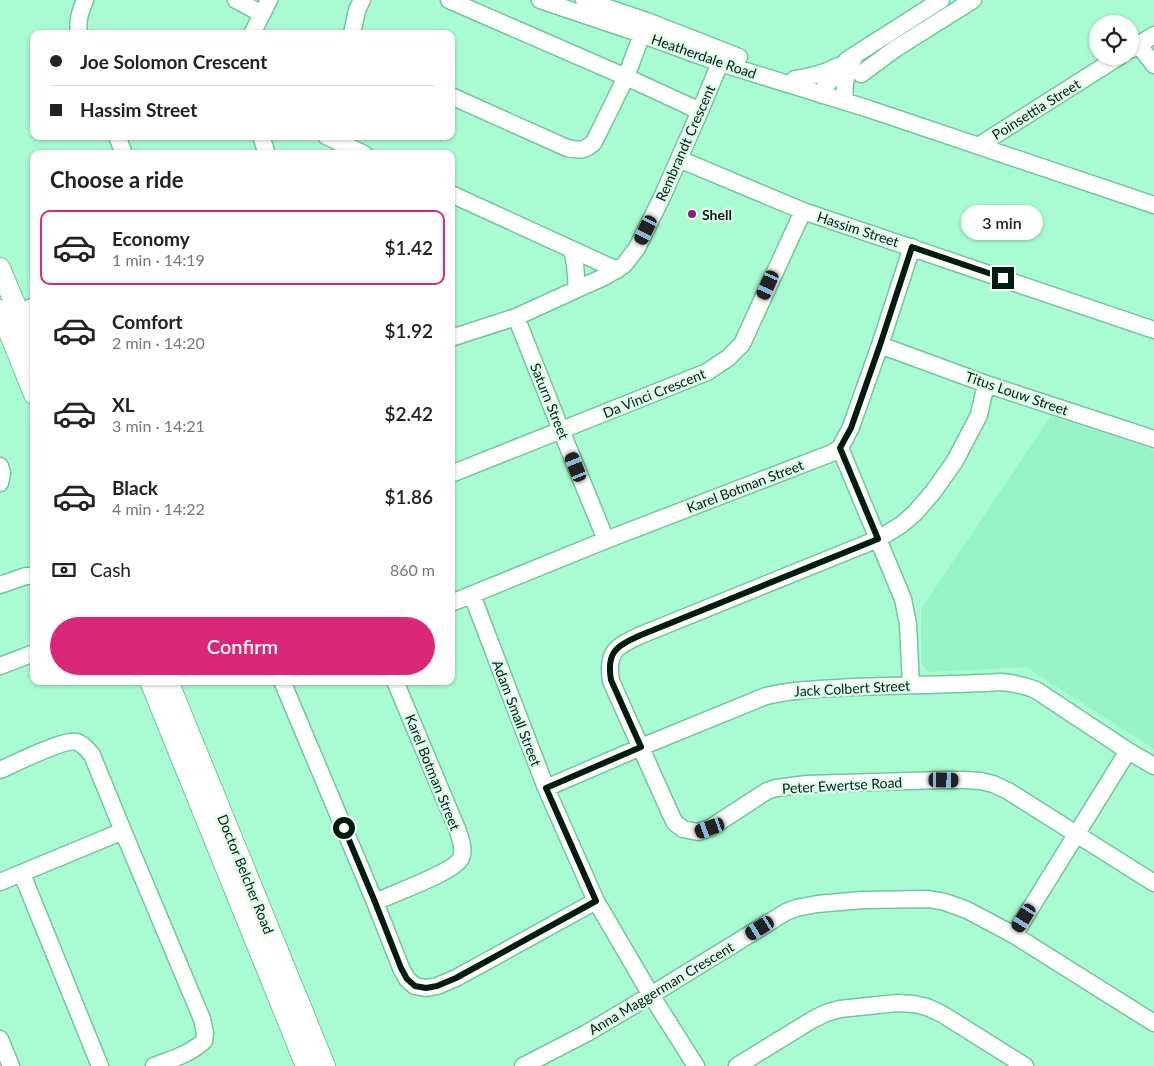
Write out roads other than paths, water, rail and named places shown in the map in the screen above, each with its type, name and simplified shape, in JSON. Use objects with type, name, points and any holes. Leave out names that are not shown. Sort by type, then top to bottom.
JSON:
[{"type":"main road","points":[[0,268],[30,380]]},
{"type":"main road","points":[[11,313],[30,344]]},
{"type":"main road","name":"Doctor Belcher Road","points":[[152,685],[306,1066]]},
{"type":"main road","name":"Doctor Belcher Road","points":[[170,685],[325,1066]]},
{"type":"street","points":[[79,30],[80,12],[85,0]]},
{"type":"street","points":[[236,0],[265,7],[254,30]]},
{"type":"street","points":[[353,30],[357,10],[362,0]]},
{"type":"street","points":[[449,0],[700,111]]},
{"type":"street","name":"Heatherdale Road","points":[[540,0],[640,29],[700,42],[725,59],[795,79],[823,92],[845,98],[869,109]]},
{"type":"street","points":[[548,0],[566,9]]},
{"type":"street","points":[[795,79],[822,74],[941,0]]},
{"type":"street","points":[[861,74],[895,49],[973,0]]},
{"type":"street","points":[[455,98],[566,148],[579,150],[587,148],[594,142],[626,77],[640,29],[632,28],[628,23],[590,2]]},
{"type":"street","name":"Heatherdale Road","points":[[640,29],[869,109],[1154,205]]},
{"type":"street","points":[[1139,44],[1154,35]]},
{"type":"street","points":[[1139,51],[1154,64]]},
{"type":"street","points":[[823,92],[833,76],[852,57]]},
{"type":"street","points":[[845,98],[844,84],[852,57]]},
{"type":"street","name":"Rembrandt Crescent","points":[[455,337],[516,317],[624,265],[637,248],[725,59]]},
{"type":"street","name":"Poinsettia Street","points":[[978,146],[1106,65]]},
{"type":"street","points":[[334,140],[356,150]]},
{"type":"street","name":"Hassim Street","points":[[679,159],[803,211],[1152,325]]},
{"type":"street","points":[[455,196],[617,270]]},
{"type":"street","name":"Da Vinci Crescent","points":[[455,472],[707,372],[728,358],[742,344],[803,211]]},
{"type":"street","points":[[911,685],[906,609],[840,448],[851,428],[912,247]]},
{"type":"street","points":[[572,250],[577,289]]},
{"type":"street","name":"Saturn Street","points":[[516,317],[606,540]]},
{"type":"street","name":"Titus Louw Street","points":[[880,345],[986,384],[1154,439]]},
{"type":"street","name":"Peter Ewertse Road","points":[[986,384],[979,415],[955,462],[933,492],[915,513],[901,525],[878,539],[625,642],[618,648],[610,660],[611,680],[676,823],[683,829],[698,832],[710,828],[767,791],[776,788],[807,784],[944,780],[981,781],[1008,791],[1154,883]]},
{"type":"street","name":"Karel Botman Street","points":[[455,601],[840,448]]},
{"type":"street","points":[[0,466],[2,473],[0,483]]},
{"type":"street","points":[[0,585],[30,576]]},
{"type":"street","name":"Adam Small Street","points":[[472,595],[546,788],[596,901],[651,995],[696,1066]]},
{"type":"street","points":[[0,666],[30,655]]},
{"type":"street","name":"Jack Colbert Street","points":[[546,788],[766,696],[806,689],[911,685],[1001,682],[1026,686],[1036,690],[1154,766]]},
{"type":"street","points":[[284,685],[401,968],[407,979],[415,986],[426,988],[437,986],[456,978],[596,901]]},
{"type":"street","name":"Karel Botman Street","points":[[375,902],[450,869],[461,859],[462,853],[458,831],[397,685]]},
{"type":"street","points":[[0,770],[63,743],[73,741],[79,742],[92,755],[204,1026],[204,1041],[189,1052],[154,1066]]},
{"type":"street","points":[[1014,935],[1128,751]]},
{"type":"street","points":[[0,882],[122,831]]},
{"type":"street","points":[[22,874],[100,1066]]},
{"type":"street","name":"Anna Maggerman Crescent","points":[[523,1066],[587,1033],[786,912],[817,904],[862,900],[929,899],[945,902],[967,910],[1014,935],[1154,1023]]},
{"type":"street","points":[[737,1066],[826,1013],[840,1008],[897,1003],[914,1004],[942,1014],[1024,1066]]},
{"type":"street","points":[[0,1039],[7,1065]]},
{"type":"place","name":"Shell","points":[[692,214]]}]
